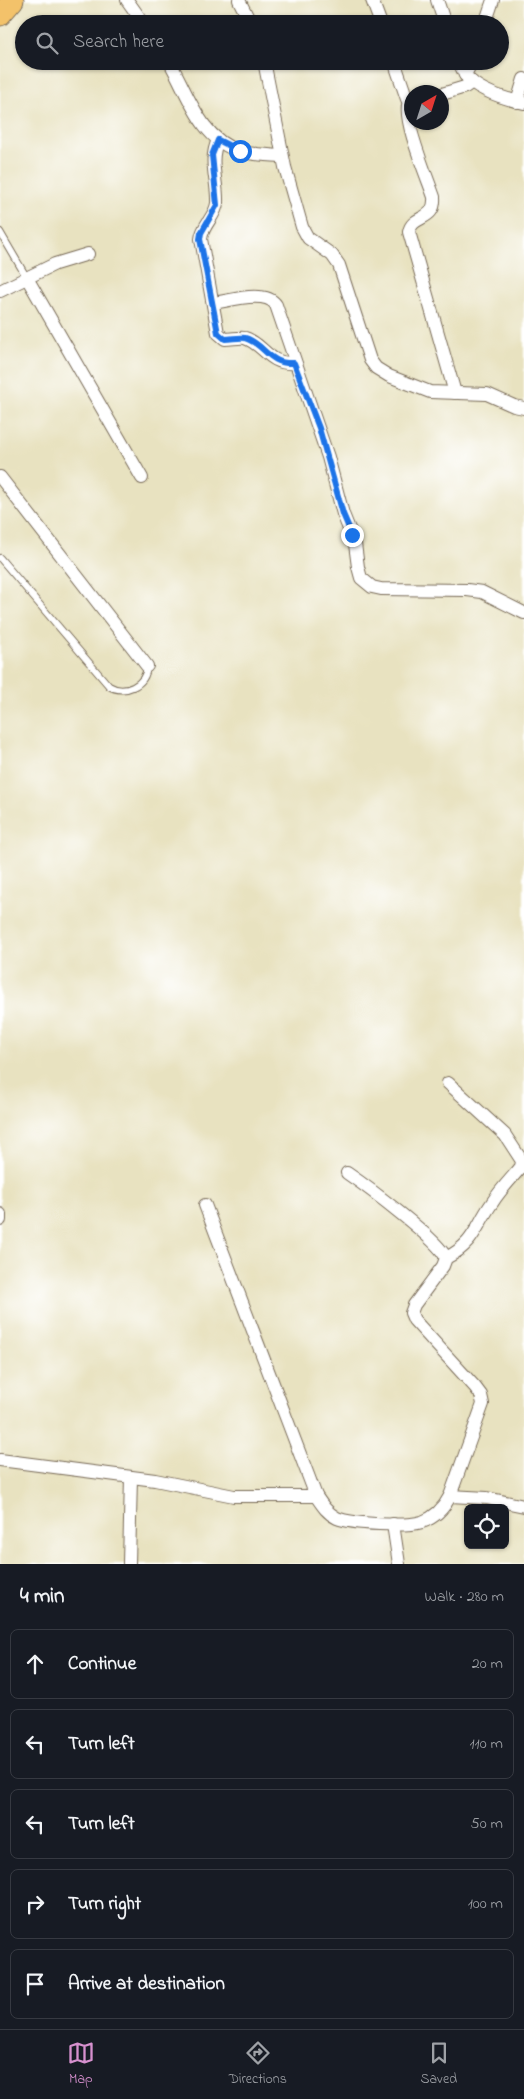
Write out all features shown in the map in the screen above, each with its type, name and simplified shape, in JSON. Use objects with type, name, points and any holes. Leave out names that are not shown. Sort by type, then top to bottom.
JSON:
[{"type":"highway","points":[[0,15],[13,0]]},
{"type":"street","points":[[126,0],[137,15]]},
{"type":"street","points":[[240,0],[247,15]]},
{"type":"street","points":[[372,0],[378,15]]},
{"type":"street","points":[[437,0],[442,15]]},
{"type":"street","points":[[488,15],[493,0]]},
{"type":"street","points":[[174,70],[200,120],[218,140],[240,151],[282,156]]},
{"type":"street","points":[[266,70],[282,156],[305,235],[332,255],[339,265],[372,364],[389,376],[438,393],[487,394],[514,406],[524,408]]},
{"type":"street","points":[[398,70],[404,87]]},
{"type":"street","points":[[464,70],[469,79],[481,88],[520,102],[524,79]]},
{"type":"street","points":[[449,92],[465,87],[470,70]]},
{"type":"street","points":[[411,130],[435,203],[430,213],[412,224],[409,232],[456,393]]},
{"type":"street","points":[[218,140],[212,155],[217,205],[201,233],[200,239],[218,333],[225,339],[247,339],[272,358],[286,364],[294,363]]},
{"type":"street","points":[[0,291],[55,264],[88,254]]},
{"type":"street","points":[[27,278],[142,478]]},
{"type":"street","points":[[213,303],[258,296],[270,298],[276,305],[294,363],[328,458],[343,514],[356,544],[358,568],[364,582],[372,587],[381,589],[467,590],[482,592],[524,613]]},
{"type":"street","points":[[0,477],[147,666]]},
{"type":"street","points":[[446,1258],[458,1252],[475,1234],[492,1202],[521,1167],[522,1161],[505,1135],[448,1083]]},
{"type":"street","points":[[205,1205],[316,1496],[324,1509],[338,1518],[362,1522],[393,1524],[422,1522],[436,1515],[445,1506],[483,1404],[481,1395],[414,1320],[411,1313],[414,1305],[444,1266],[446,1258],[444,1252],[370,1189],[347,1173]]},
{"type":"street","points":[[0,1214],[0,1220]]},
{"type":"street","points":[[0,1460],[183,1484],[234,1496],[316,1496]]},
{"type":"street","points":[[129,1564],[131,1477]]},
{"type":"street","points":[[450,1496],[487,1498],[524,1506]]},
{"type":"street","points":[[393,1524],[399,1564]]},
{"type":"lane","points":[[0,232],[27,278]]},
{"type":"lane","points":[[0,558],[109,686],[116,690],[134,687],[147,674],[147,666]]},
{"type":"route","points":[[240,151],[218,140],[212,151],[217,205],[204,227],[200,239],[218,333],[225,339],[247,339],[272,358],[286,364],[294,363],[319,428],[343,514],[352,535]]}]
